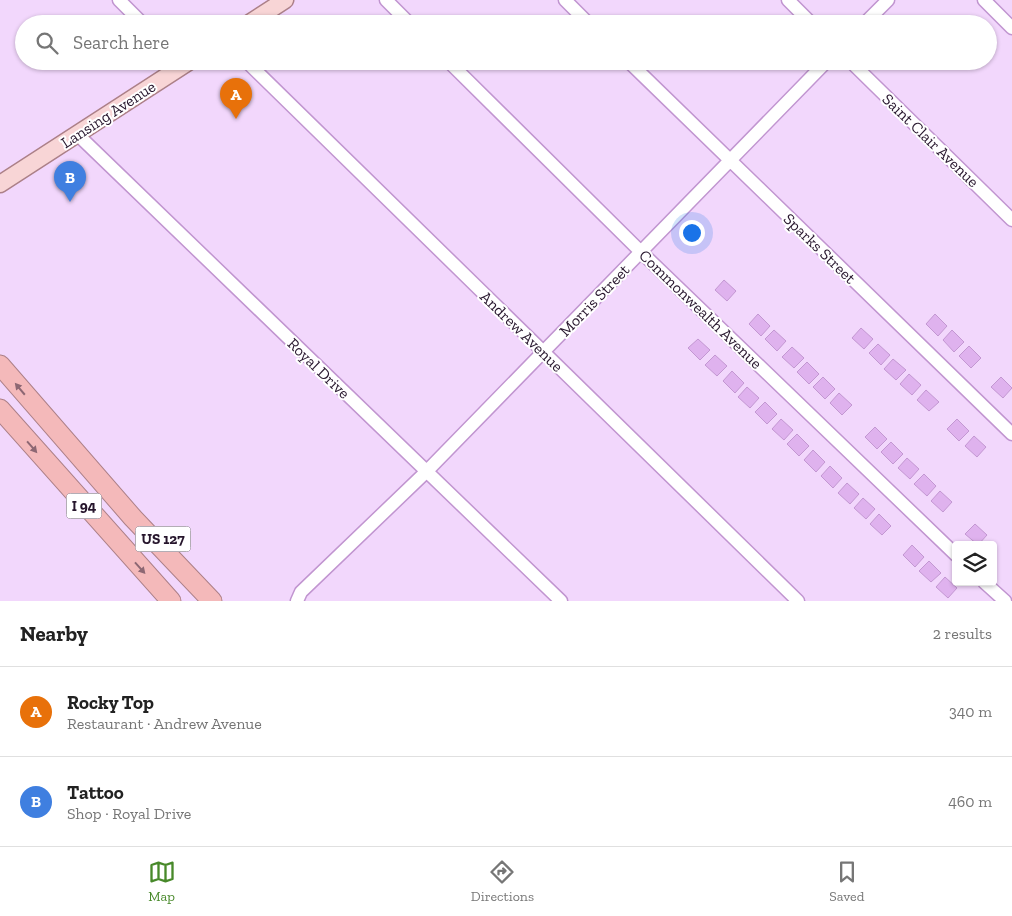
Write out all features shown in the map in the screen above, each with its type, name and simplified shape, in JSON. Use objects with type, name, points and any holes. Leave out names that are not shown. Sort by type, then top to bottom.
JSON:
[{"type":"highway","name":"I 94","points":[[0,365],[98,479],[212,601]]},
{"type":"highway","name":"I 94","points":[[0,410],[71,492],[171,601]]},
{"type":"highway","name":"US 127","points":[[98,479],[228,601]]},
{"type":"main road","points":[[262,15],[285,0]]},
{"type":"main road","name":"Lansing Avenue","points":[[0,184],[173,70]]},
{"type":"street","points":[[119,0],[134,15]]},
{"type":"street","points":[[386,0],[401,15]]},
{"type":"street","points":[[565,0],[580,15]]},
{"type":"street","points":[[788,0],[803,15]]},
{"type":"street","points":[[873,15],[888,0]]},
{"type":"street","points":[[984,0],[1012,28]]},
{"type":"street","name":"Andrew Avenue","points":[[255,70],[798,601]]},
{"type":"street","name":"Commonwealth Avenue","points":[[457,70],[641,252],[952,551]]},
{"type":"street","name":"Sparks Street","points":[[637,70],[1012,434]]},
{"type":"street","name":"Morris Street","points":[[297,601],[301,592],[427,472],[818,70]]},
{"type":"street","name":"Saint Clair Avenue","points":[[859,70],[1012,220]]},
{"type":"street","name":"Royal Drive","points":[[77,134],[561,601]]},
{"type":"street","points":[[988,586],[1005,601]]},
{"type":"building","points":[[724,280],[736,291],[727,301],[715,290]]},
{"type":"building","points":[[758,314],[770,326],[761,336],[749,324]]},
{"type":"building","points":[[935,314],[947,326],[938,336],[926,324]]},
{"type":"building","points":[[861,328],[873,339],[864,349],[852,338]]},
{"type":"building","points":[[774,330],[786,341],[777,351],[765,339]]},
{"type":"building","points":[[952,330],[964,342],[954,352],[943,340]]},
{"type":"building","points":[[698,339],[710,350],[700,360],[688,348]]},
{"type":"building","points":[[878,344],[890,355],[881,365],[869,353]]},
{"type":"building","points":[[969,346],[981,358],[971,368],[959,356]]},
{"type":"building","points":[[792,347],[804,358],[794,368],[782,357]]},
{"type":"building","points":[[715,355],[727,366],[717,376],[705,365]]},
{"type":"building","points":[[893,359],[906,370],[896,380],[884,369]]},
{"type":"building","points":[[807,362],[819,374],[809,384],[797,372]]},
{"type":"building","points":[[732,371],[744,383],[735,393],[723,381]]},
{"type":"building","points":[[909,374],[921,385],[912,395],[900,384]]},
{"type":"building","points":[[823,377],[835,389],[825,399],[813,387]]},
{"type":"building","points":[[1001,377],[1012,388],[1003,398],[991,387]]},
{"type":"building","points":[[747,387],[759,398],[750,408],[738,397]]},
{"type":"building","points":[[926,390],[939,402],[929,411],[917,400]]},
{"type":"building","points":[[839,393],[852,405],[842,415],[830,403]]},
{"type":"building","points":[[765,402],[777,414],[767,424],[755,412]]},
{"type":"building","points":[[781,419],[793,430],[784,440],[772,429]]},
{"type":"building","points":[[957,419],[969,431],[959,441],[947,429]]},
{"type":"building","points":[[875,427],[887,439],[877,449],[865,437]]},
{"type":"building","points":[[797,434],[809,446],[799,456],[787,444]]},
{"type":"building","points":[[974,436],[986,447],[977,457],[965,446]]},
{"type":"building","points":[[891,442],[903,454],[893,464],[881,452]]},
{"type":"building","points":[[813,450],[825,462],[816,472],[804,460]]},
{"type":"building","points":[[907,458],[919,469],[910,479],[898,468]]},
{"type":"building","points":[[830,466],[842,478],[833,488],[821,476]]},
{"type":"building","points":[[924,474],[936,486],[927,496],[914,484]]},
{"type":"building","points":[[847,483],[859,494],[850,504],[838,493]]},
{"type":"building","points":[[940,491],[952,502],[943,512],[931,501]]},
{"type":"building","points":[[863,498],[875,509],[866,519],[854,508]]},
{"type":"building","points":[[879,514],[891,526],[882,535],[870,524]]},
{"type":"building","points":[[975,524],[987,535],[982,541],[973,541],[965,534]]},
{"type":"building","points":[[912,545],[924,557],[915,567],[903,555]]},
{"type":"building","points":[[929,561],[941,573],[931,582],[919,571]]},
{"type":"building","points":[[945,577],[952,583],[952,586],[957,588],[948,598],[936,587]]},
{"type":"place","name":"Rocky Top","points":[[236,119]]},
{"type":"place","name":"Tattoo","points":[[70,202]]}]
